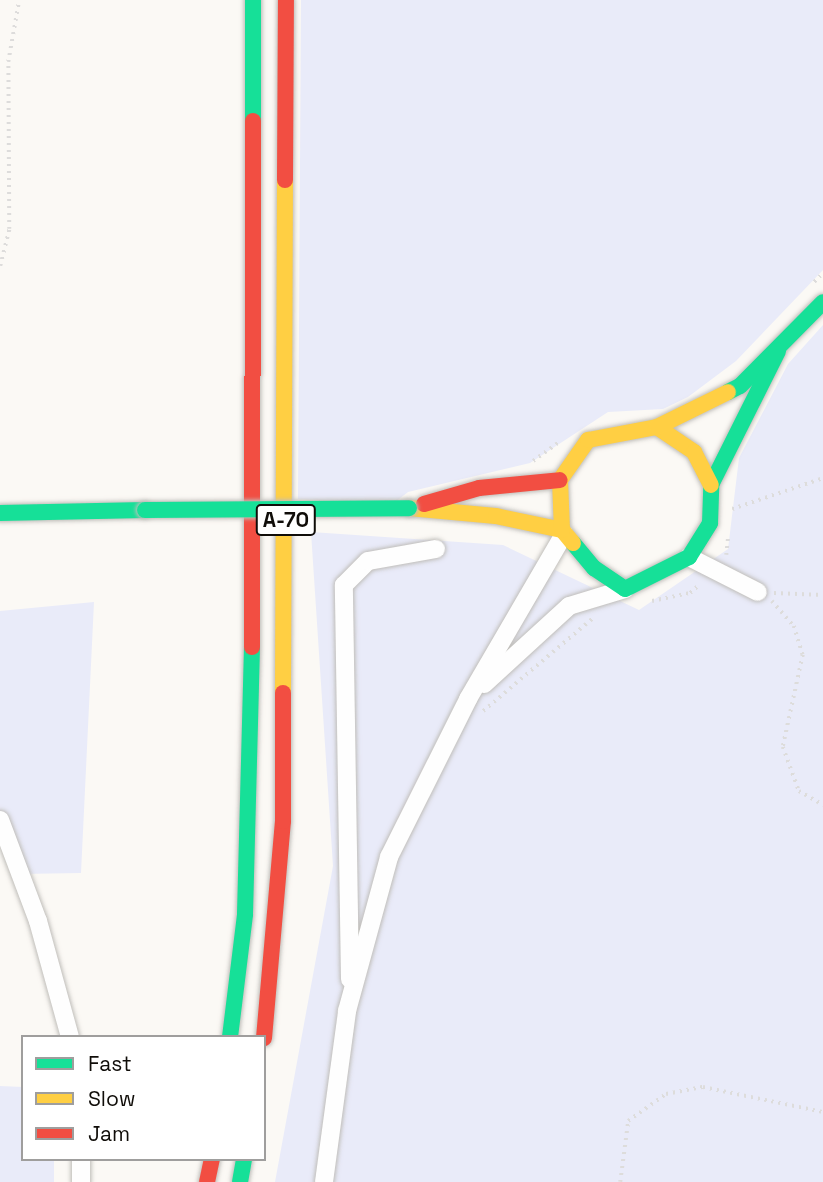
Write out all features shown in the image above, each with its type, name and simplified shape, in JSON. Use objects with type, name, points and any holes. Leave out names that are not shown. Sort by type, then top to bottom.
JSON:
[{"type":"main road","name":"A-70","points":[[230,1035],[245,914],[251,782],[253,0]]},
{"type":"main road","name":"A-70","points":[[264,1035],[283,808],[286,0]]},
{"type":"main road","points":[[563,532],[560,480],[588,440],[657,427],[740,386],[778,351],[823,302]]},
{"type":"main road","points":[[0,513],[409,508],[496,516],[563,532],[594,568],[625,589],[689,557],[710,523],[711,485],[778,351]]},
{"type":"main road","points":[[657,427],[694,452],[711,485]]},
{"type":"main road","points":[[409,508],[479,488],[560,480]]},
{"type":"main road","points":[[207,1182],[212,1161]]},
{"type":"main road","points":[[240,1182],[244,1161]]},
{"type":"street","points":[[324,1182],[350,1000],[389,857],[468,699],[563,532]]},
{"type":"street","points":[[350,1000],[344,585],[368,561],[436,549]]},
{"type":"street","points":[[689,557],[758,592]]},
{"type":"street","points":[[468,699],[569,606],[625,589]]},
{"type":"street","points":[[0,820],[38,921],[69,1035]]},
{"type":"street","points":[[81,1161],[81,1182]]},
{"type":"path","points":[[0,266],[9,229],[8,62],[19,0]]},
{"type":"path","points":[[804,292],[823,273]]},
{"type":"path","points":[[530,463],[569,434]]},
{"type":"path","points":[[732,509],[823,478]]},
{"type":"path","points":[[639,604],[690,593],[725,559],[734,496]]},
{"type":"path","points":[[758,592],[823,595]]},
{"type":"path","points":[[758,592],[780,606],[794,626],[803,655],[783,747],[799,791],[823,805]]},
{"type":"path","points":[[569,606],[588,622]]},
{"type":"path","points":[[478,716],[600,612]]},
{"type":"path","points":[[620,1182],[628,1121],[666,1094],[703,1087],[823,1112]]},
{"type":"shaded area","points":[[301,0],[823,0],[823,270],[736,361],[688,397],[663,409],[608,412],[530,463],[408,492],[394,503],[298,499]]},
{"type":"shaded area","points":[[823,325],[823,1182],[275,1182],[333,866],[311,532],[503,545],[639,610],[728,549],[739,458],[788,364]]},
{"type":"shaded area","points":[[94,602],[81,873],[20,874],[0,820],[0,611]]},
{"type":"shaded area","points":[[0,1086],[21,1087],[21,1161],[54,1161],[54,1182],[0,1182]]},
{"type":"traffic: fast","points":[[253,0],[253,121]]},
{"type":"traffic: fast","points":[[728,392],[740,386],[823,302]]},
{"type":"traffic: fast","points":[[573,543],[594,568],[625,589],[689,557],[710,523],[711,485],[778,351]]},
{"type":"traffic: fast","points":[[145,510],[409,508]]},
{"type":"traffic: fast","points":[[0,513],[145,510]]},
{"type":"traffic: fast","points":[[230,1035],[245,914],[252,647]]},
{"type":"traffic: fast","points":[[240,1182],[244,1161]]},
{"type":"traffic: slow","points":[[283,693],[285,180]]},
{"type":"traffic: slow","points":[[573,543],[562,530],[560,480],[588,440],[657,427],[728,392]]},
{"type":"traffic: slow","points":[[657,427],[694,452],[711,485]]},
{"type":"traffic: slow","points":[[409,508],[496,516],[562,530]]},
{"type":"traffic: jam","points":[[285,180],[286,0]]},
{"type":"traffic: jam","points":[[252,647],[253,121]]},
{"type":"traffic: jam","points":[[424,504],[479,488],[560,480]]},
{"type":"traffic: jam","points":[[264,1035],[283,821],[283,693]]},
{"type":"traffic: jam","points":[[207,1182],[212,1161]]}]
